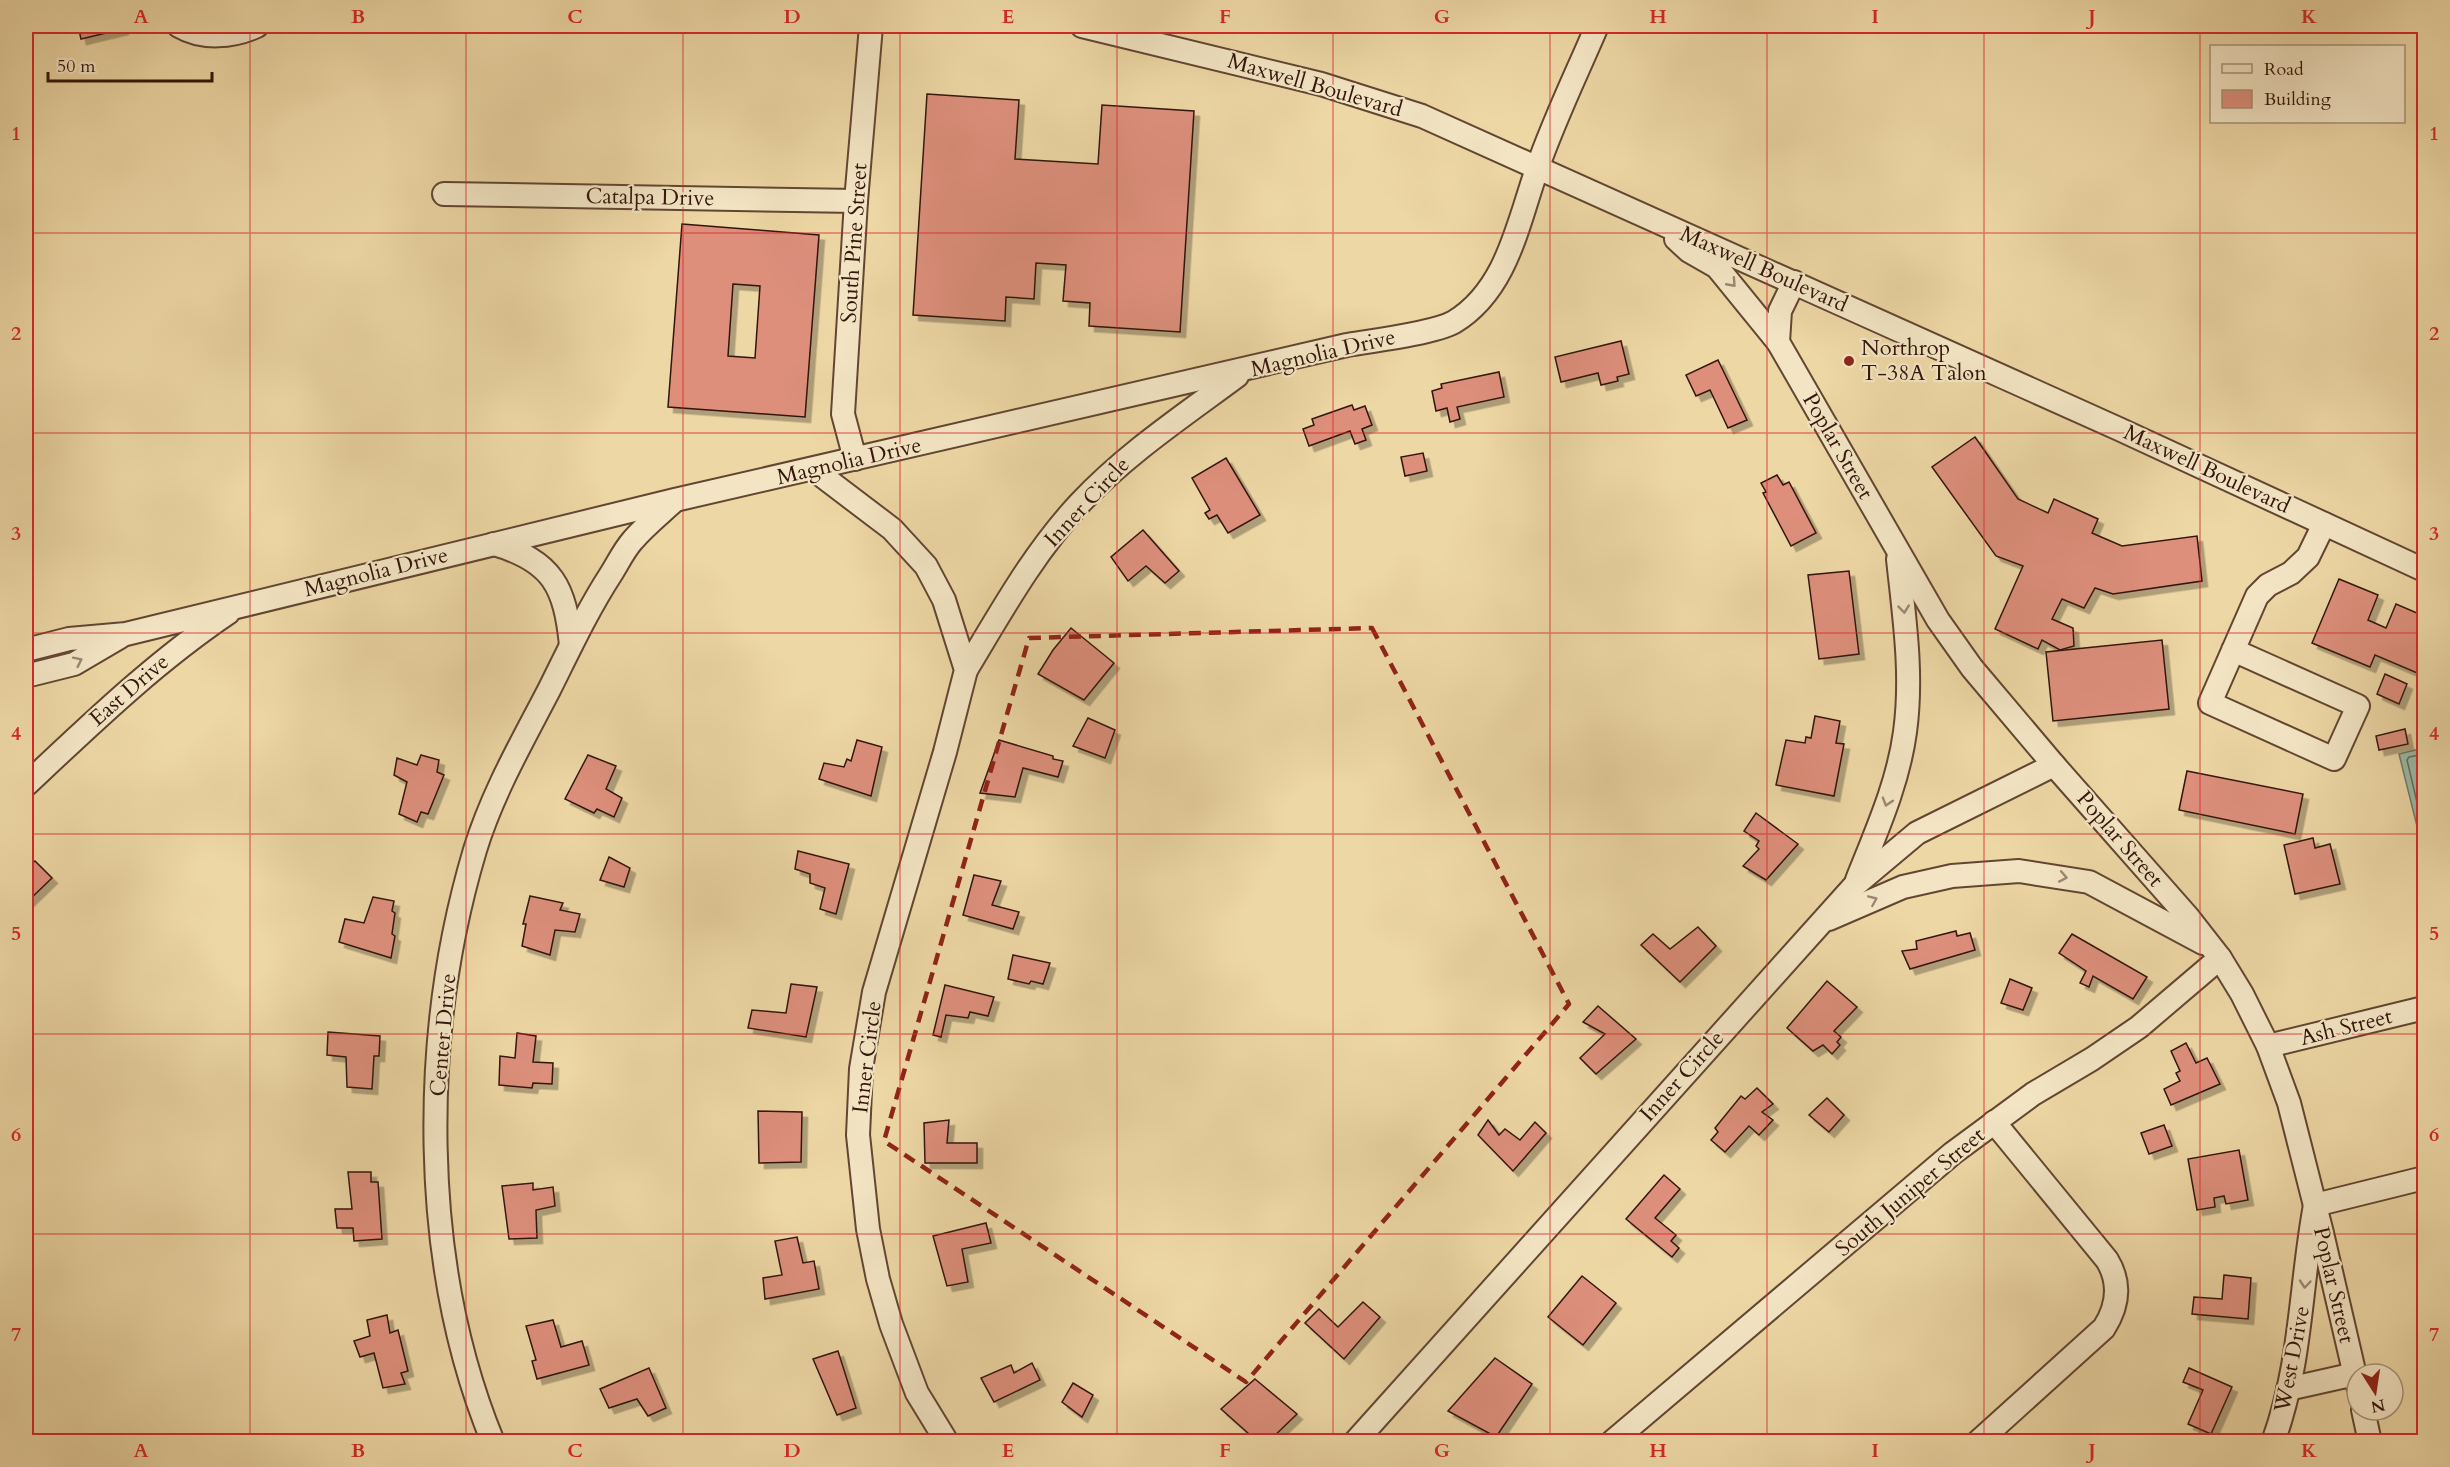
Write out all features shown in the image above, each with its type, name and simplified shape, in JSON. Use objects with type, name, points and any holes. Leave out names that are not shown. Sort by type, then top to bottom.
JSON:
[{"type":"street","points":[[179,26],[196,33],[224,36],[257,26]]},
{"type":"street","name":"South Pine Street","points":[[855,459],[843,414],[856,201],[871,26]]},
{"type":"street","name":"Maxwell Boulevard","points":[[1082,26],[1322,84],[1422,116],[1537,169],[1655,219],[2424,570]]},
{"type":"street","name":"Magnolia Drive","points":[[26,650],[69,639],[126,634],[675,500],[1451,324],[1485,297],[1497,280],[1520,223],[1537,169],[1597,26]]},
{"type":"street","name":"Catalpa Drive","points":[[444,194],[856,201]]},
{"type":"street","name":"Poplar Street","points":[[1655,219],[1689,251],[1717,267],[1778,342],[1938,620],[1965,658],[2054,765],[2181,910],[2215,953],[2242,994],[2268,1046],[2289,1103],[2352,1362]]},
{"type":"street","points":[[1778,342],[1780,311],[1794,282]]},
{"type":"street","name":"Inner Circle","points":[[947,1442],[917,1393],[891,1324],[868,1229],[858,1136],[861,1069],[874,992],[945,752],[966,670],[1029,566],[1080,503],[1130,456],[1246,370]]},
{"type":"street","points":[[813,469],[892,529],[926,566],[944,600],[966,670]]},
{"type":"street","name":"Center Drive","points":[[493,1442],[462,1346],[444,1257],[436,1166],[436,1080],[446,982],[462,901],[476,848],[498,790],[589,607],[632,541],[675,500]]},
{"type":"street","points":[[2233,650],[2358,706],[2334,759],[2210,703],[2233,650],[2257,596],[2268,585],[2291,573],[2308,557],[2324,524]]},
{"type":"street","points":[[494,544],[519,551],[538,563],[550,576],[559,588],[568,612],[571,646]]},
{"type":"street","points":[[1855,885],[1884,811],[1905,733],[1908,686],[1907,641],[1898,551]]},
{"type":"street","name":"East Drive","points":[[26,784],[131,686],[186,642],[240,605]]},
{"type":"street","name":"Magnolia Drive","points":[[26,676],[74,664],[126,634]]},
{"type":"street","name":"Inner Circle","points":[[1354,1442],[1855,885],[1917,833],[2054,765]]},
{"type":"street","points":[[1819,923],[1903,887],[1952,876],[2019,871],[2089,882],[2215,953]]},
{"type":"street","name":"South Juniper Street","points":[[1612,1442],[1953,1153],[2033,1094],[2092,1059],[2139,1027],[2215,953]]},
{"type":"street","name":"Ash Street","points":[[2268,1046],[2424,1008]]},
{"type":"street","points":[[1978,1442],[2104,1328],[2116,1304],[2117,1286],[2107,1260],[1994,1122]]},
{"type":"street","points":[[2315,1205],[2424,1178]]},
{"type":"street","name":"West Drive","points":[[2273,1442],[2283,1416],[2296,1358],[2306,1280],[2307,1249],[2315,1205]]},
{"type":"street","points":[[2288,1389],[2345,1381]]},
{"type":"street","points":[[2366,1422],[2370,1442]]},
{"type":"highlighted area","points":[[1372,628],[1569,1004],[1246,1382],[884,1141],[1029,638]]},
{"type":"water","points":[[2424,748],[2424,854],[2399,754]]},
{"type":"building","points":[[78,26],[122,26],[123,29],[81,39]]},
{"type":"building","points":[[927,94],[1019,100],[1015,159],[1098,164],[1102,105],[1194,111],[1180,332],[1089,326],[1090,303],[1063,301],[1066,265],[1036,263],[1034,299],[1006,297],[1005,321],[913,315]]},
{"type":"building","points":[[682,224],[819,235],[805,417],[668,407]],"holes":[[[733,284],[760,286],[755,358],[728,356]]]},
{"type":"building","points":[[1621,341],[1629,374],[1617,377],[1618,381],[1601,385],[1598,373],[1561,382],[1555,357]]},
{"type":"building","points":[[1718,360],[1747,420],[1728,428],[1710,390],[1696,396],[1686,375]]},
{"type":"building","points":[[1499,372],[1504,397],[1457,407],[1460,419],[1450,422],[1447,408],[1436,411],[1432,391],[1442,388],[1441,384]]},
{"type":"building","points":[[1352,405],[1354,410],[1365,406],[1372,425],[1362,429],[1366,440],[1355,444],[1350,431],[1309,446],[1303,429],[1314,425],[1312,419]]},
{"type":"building","points":[[1975,437],[2018,499],[2048,513],[2054,499],[2098,519],[2092,533],[2122,546],[2197,536],[2202,581],[2113,594],[2095,588],[2084,608],[2062,599],[2052,619],[2073,628],[2074,646],[2060,650],[2042,640],[2038,649],[1995,629],[2023,566],[1996,556],[1932,467]]},
{"type":"building","points":[[1423,453],[1427,471],[1405,476],[1401,457]]},
{"type":"building","points":[[1226,458],[1260,515],[1228,533],[1217,515],[1209,519],[1205,513],[1210,510],[1192,478]]},
{"type":"building","points":[[1777,475],[1783,485],[1789,482],[1816,533],[1791,546],[1763,493],[1766,492],[1761,483]]},
{"type":"building","points":[[1143,530],[1179,571],[1165,583],[1146,566],[1128,581],[1111,557]]},
{"type":"building","points":[[1849,571],[1859,654],[1819,659],[1808,575]]},
{"type":"building","points":[[2339,579],[2378,595],[2368,620],[2386,628],[2396,604],[2424,616],[2424,670],[2422,675],[2375,655],[2370,667],[2312,643]]},
{"type":"building","points":[[1071,628],[1114,663],[1084,700],[1038,674],[1053,650]]},
{"type":"building","points":[[2162,640],[2169,709],[2053,721],[2046,652]]},
{"type":"building","points":[[2385,674],[2407,684],[2399,704],[2377,694]]},
{"type":"building","points":[[1815,716],[1840,721],[1836,743],[1844,744],[1834,796],[1776,785],[1786,740],[1805,743],[1806,737],[1811,738]]},
{"type":"building","points":[[1088,718],[1115,730],[1105,758],[1073,746]]},
{"type":"building","points":[[2405,729],[2408,744],[2379,750],[2376,736]]},
{"type":"building","points":[[857,740],[882,747],[871,796],[819,779],[824,763],[844,767],[847,759],[851,761]]},
{"type":"building","points":[[999,740],[1063,761],[1058,777],[1023,768],[1015,797],[980,793]]},
{"type":"building","points":[[421,755],[439,760],[437,772],[444,775],[428,814],[421,812],[417,822],[399,814],[407,782],[394,775],[397,758],[417,765]]},
{"type":"building","points":[[588,755],[616,766],[606,789],[622,798],[614,817],[597,809],[594,813],[565,799]]},
{"type":"building","points":[[2187,771],[2303,794],[2295,834],[2179,810]]},
{"type":"building","points":[[1756,813],[1798,844],[1766,880],[1743,866],[1759,849],[1756,846],[1759,841],[1744,831]]},
{"type":"building","points":[[2313,838],[2315,848],[2330,844],[2340,884],[2295,894],[2284,845]]},
{"type":"building","points":[[798,851],[849,864],[836,914],[820,909],[825,888],[810,883],[810,874],[795,869]]},
{"type":"building","points":[[609,857],[630,868],[624,887],[600,880]]},
{"type":"building","points":[[35,861],[52,878],[26,903],[26,869]]},
{"type":"building","points":[[974,875],[1001,881],[992,905],[1019,912],[1013,929],[963,915]]},
{"type":"building","points":[[530,896],[563,903],[560,910],[580,914],[575,932],[555,930],[550,955],[522,946],[526,924],[523,924]]},
{"type":"building","points":[[373,897],[394,901],[392,934],[395,936],[391,958],[339,942],[345,919],[364,923]]},
{"type":"building","points":[[2424,903],[2424,928],[2419,905]]},
{"type":"building","points":[[1698,927],[1716,946],[1680,982],[1641,945],[1653,934],[1670,949]]},
{"type":"building","points":[[1956,931],[1957,936],[1970,933],[1975,950],[1910,969],[1902,951],[1917,949],[1916,941]]},
{"type":"building","points":[[2072,934],[2147,977],[2133,999],[2093,976],[2089,987],[2080,983],[2086,971],[2059,953]]},
{"type":"building","points":[[1013,955],[1050,963],[1043,984],[1031,981],[1029,984],[1008,979]]},
{"type":"building","points":[[2010,979],[2032,988],[2023,1010],[2001,1003]]},
{"type":"building","points":[[1827,981],[1857,1007],[1834,1031],[1841,1037],[1837,1042],[1840,1045],[1832,1054],[1823,1045],[1813,1051],[1787,1028]]},
{"type":"building","points":[[791,984],[817,987],[806,1037],[748,1028],[752,1010],[786,1013]]},
{"type":"building","points":[[945,985],[994,997],[988,1016],[970,1012],[968,1018],[946,1015],[941,1037],[933,1035]]},
{"type":"building","points":[[1598,1006],[1636,1039],[1596,1074],[1580,1058],[1605,1034],[1583,1022]]},
{"type":"building","points":[[328,1032],[380,1036],[379,1056],[374,1056],[372,1089],[347,1087],[346,1057],[327,1055]]},
{"type":"building","points":[[517,1033],[536,1036],[533,1062],[553,1063],[552,1084],[533,1083],[532,1088],[499,1085],[500,1056],[515,1058]]},
{"type":"building","points":[[2186,1043],[2196,1063],[2207,1058],[2220,1084],[2171,1105],[2164,1089],[2180,1081],[2176,1073],[2180,1071],[2171,1051]]},
{"type":"building","points":[[1757,1088],[1773,1104],[1762,1112],[1773,1120],[1759,1135],[1749,1126],[1725,1152],[1711,1140],[1718,1132],[1715,1128],[1741,1096],[1745,1099]]},
{"type":"building","points":[[1827,1098],[1844,1115],[1829,1132],[1809,1115]]},
{"type":"building","points":[[758,1111],[802,1112],[801,1162],[759,1163]]},
{"type":"building","points":[[949,1120],[947,1143],[977,1143],[977,1163],[925,1163],[924,1123]]},
{"type":"building","points":[[1488,1120],[1499,1135],[1505,1129],[1520,1140],[1535,1122],[1546,1133],[1513,1171],[1478,1135]]},
{"type":"building","points":[[2164,1125],[2172,1146],[2149,1154],[2141,1133]]},
{"type":"building","points":[[2239,1150],[2248,1200],[2226,1204],[2224,1196],[2214,1198],[2215,1207],[2197,1210],[2188,1159]]},
{"type":"building","points":[[348,1172],[371,1172],[371,1182],[378,1182],[382,1239],[354,1241],[353,1228],[337,1228],[335,1209],[352,1209]]},
{"type":"building","points":[[1664,1175],[1680,1189],[1655,1218],[1676,1235],[1671,1241],[1679,1248],[1672,1257],[1626,1219]]},
{"type":"building","points":[[533,1183],[533,1190],[553,1187],[555,1206],[536,1210],[537,1238],[509,1239],[502,1186]]},
{"type":"building","points":[[986,1223],[991,1243],[962,1249],[968,1282],[947,1286],[933,1236]]},
{"type":"building","points":[[797,1237],[803,1263],[814,1261],[819,1289],[765,1299],[763,1278],[782,1275],[775,1241]]},
{"type":"building","points":[[2224,1275],[2251,1278],[2248,1319],[2192,1314],[2194,1297],[2222,1299]]},
{"type":"building","points":[[1582,1276],[1616,1303],[1583,1345],[1548,1317]]},
{"type":"building","points":[[1363,1302],[1380,1317],[1344,1359],[1305,1323],[1319,1309],[1338,1327]]},
{"type":"building","points":[[387,1315],[390,1333],[398,1330],[408,1371],[401,1373],[405,1384],[383,1388],[374,1353],[360,1357],[354,1341],[370,1336],[367,1320]]},
{"type":"building","points":[[553,1320],[561,1347],[582,1341],[589,1365],[537,1379],[532,1361],[536,1360],[526,1326]]},
{"type":"building","points":[[838,1351],[856,1408],[837,1415],[813,1359]]},
{"type":"building","points":[[1495,1358],[1532,1384],[1496,1437],[1448,1411]]},
{"type":"building","points":[[1032,1363],[1040,1380],[994,1402],[981,1378],[1011,1365],[1014,1373]]},
{"type":"building","points":[[649,1368],[666,1408],[648,1416],[637,1399],[609,1408],[600,1389]]},
{"type":"building","points":[[2189,1368],[2232,1387],[2211,1434],[2188,1424],[2203,1390],[2183,1382]]},
{"type":"building","points":[[1255,1379],[1297,1414],[1268,1442],[1258,1442],[1221,1409]]},
{"type":"building","points":[[1073,1383],[1093,1395],[1082,1417],[1062,1402]]},
{"type":"place","name":"Northrop T-38A Talon","points":[[1849,361]]}]
